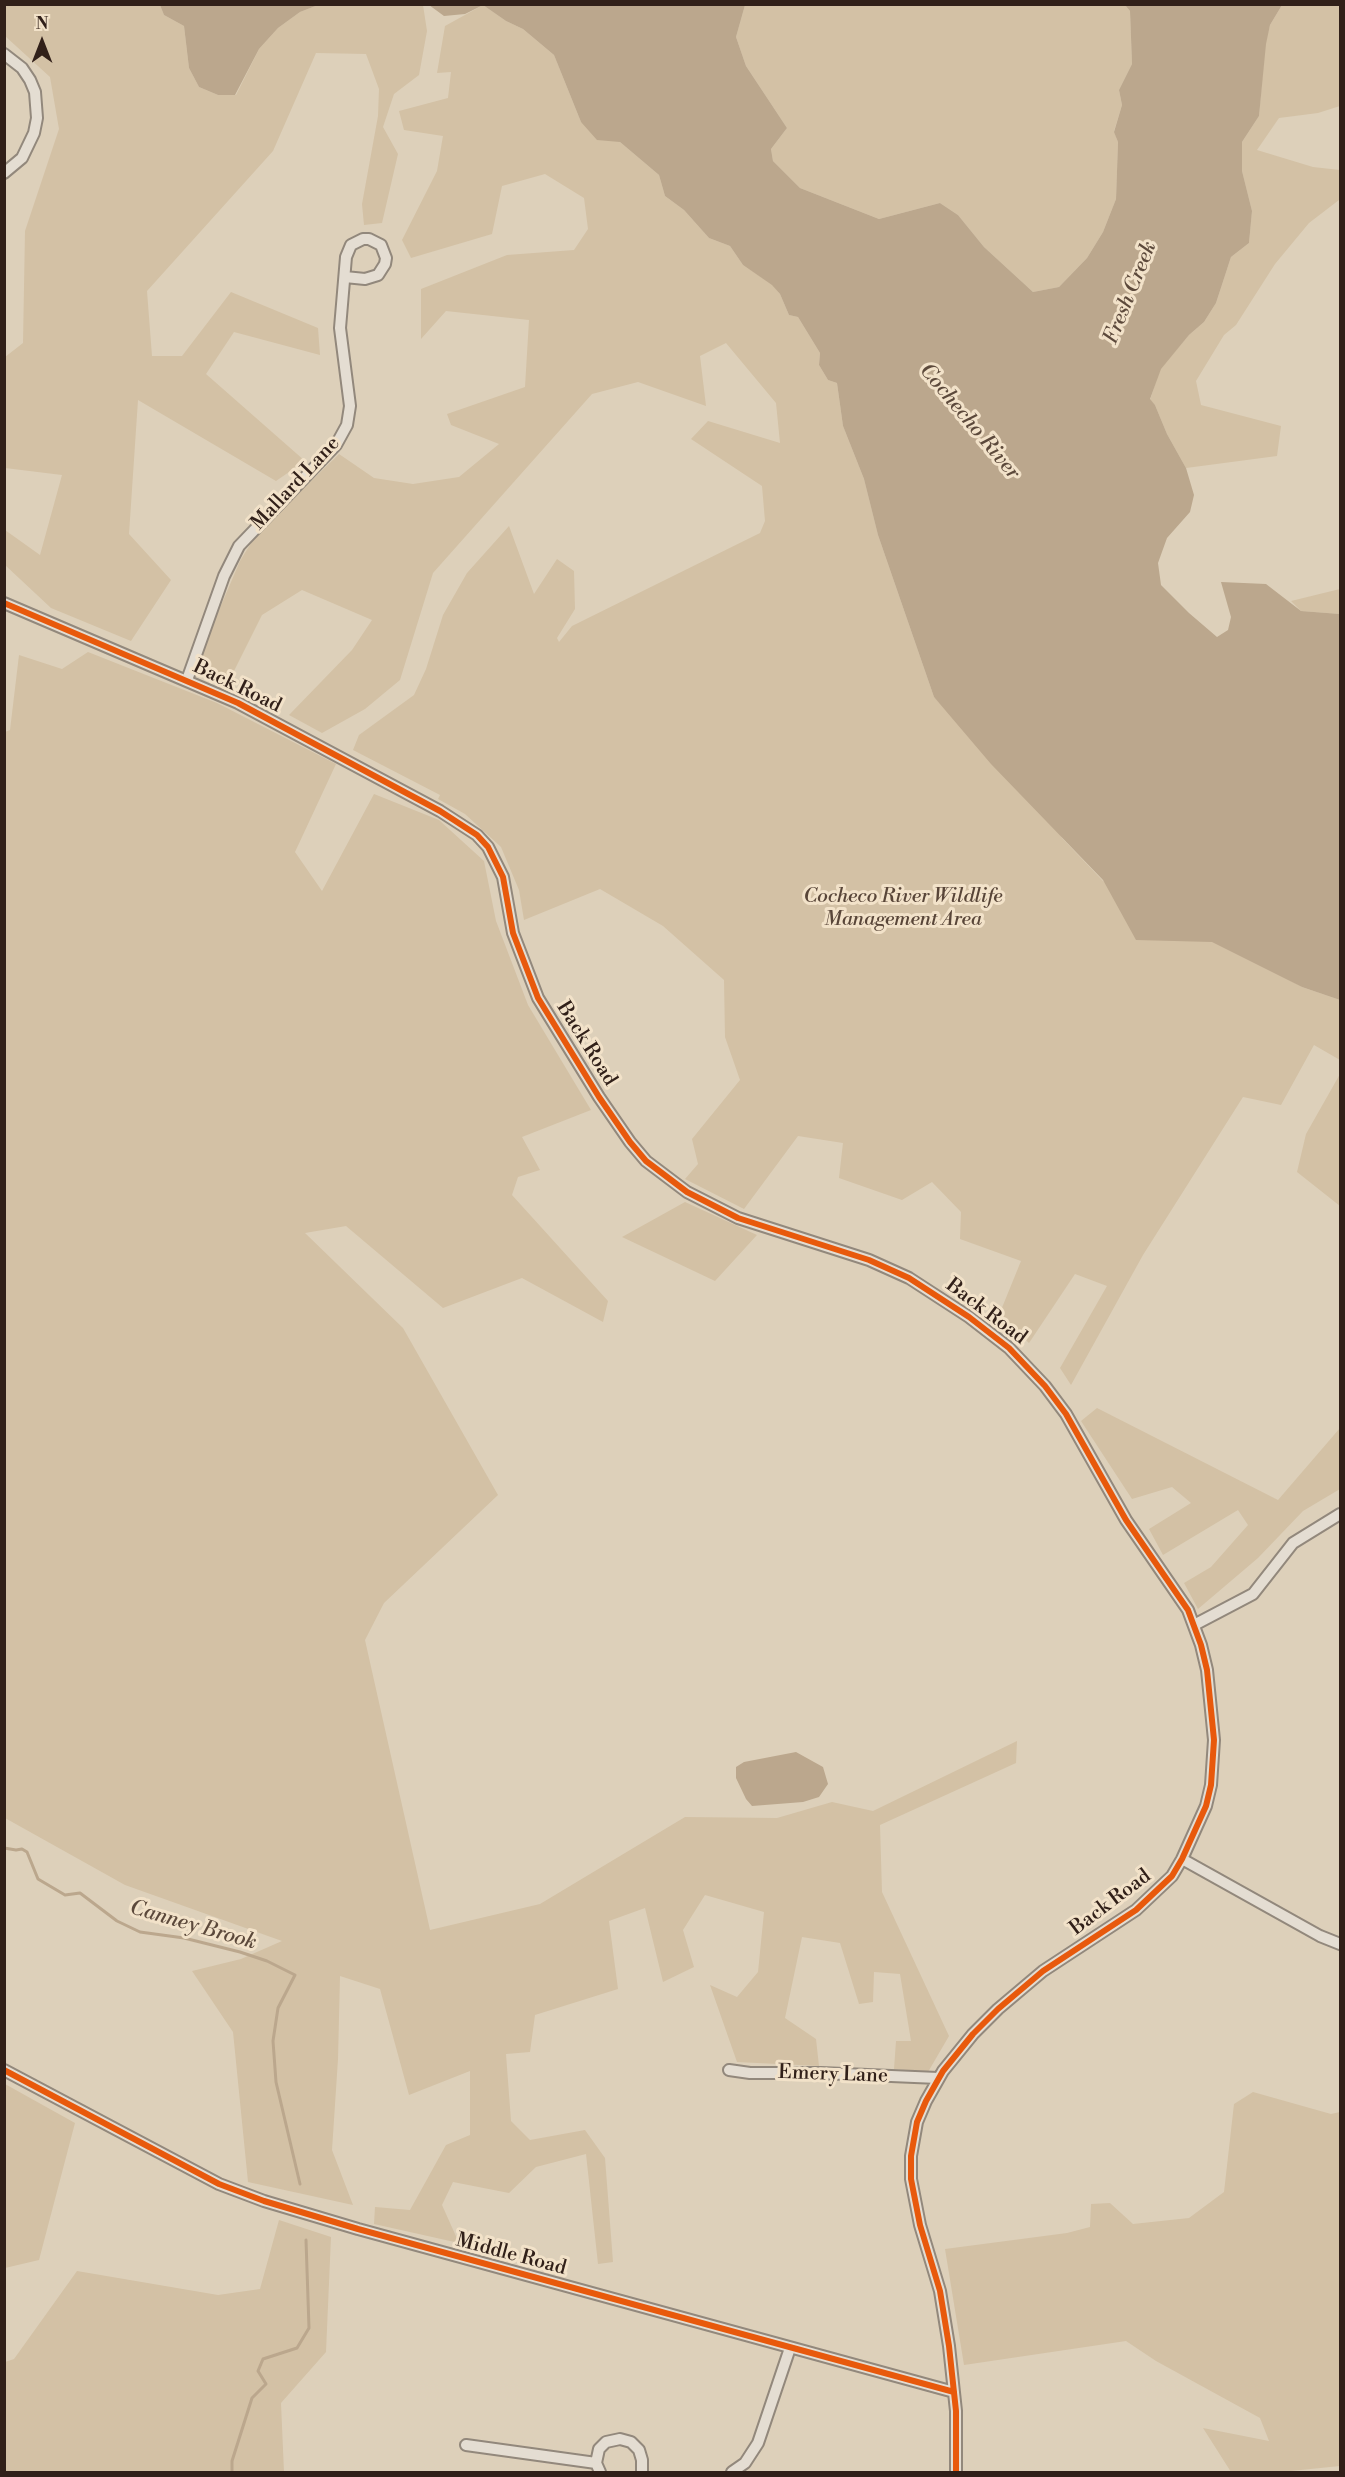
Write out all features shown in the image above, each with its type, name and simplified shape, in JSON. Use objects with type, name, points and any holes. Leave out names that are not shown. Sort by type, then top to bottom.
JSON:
[{"type":"street","points":[[4,54],[22,68],[30,80],[35,92],[37,118],[34,133],[22,158],[4,173]]},
{"type":"street","name":"Mallard Lane","points":[[187,680],[224,576],[239,546],[336,445],[347,425],[349,395],[340,341],[346,257],[351,245],[363,239],[369,239],[381,246],[384,251],[385,264],[378,275],[365,279],[345,277]]},
{"type":"street","name":"Back Road","points":[[4,603],[238,703],[429,805],[477,835],[488,847],[500,870],[513,933],[538,998],[599,1097],[646,1161],[687,1192],[738,1218],[869,1260],[909,1278],[969,1317],[1009,1348],[1030,1369],[1066,1414],[1126,1520],[1178,1595],[1194,1625],[1207,1670],[1214,1740],[1211,1785],[1206,1806],[1194,1837],[1182,1859],[1172,1876],[1143,1904],[1043,1971],[998,2009],[959,2050],[938,2078],[917,2122],[911,2156],[911,2179],[918,2217],[944,2313],[954,2392]]},
{"type":"street","points":[[1194,1625],[1253,1594],[1293,1543],[1341,1514]]},
{"type":"street","points":[[1182,1859],[1320,1936],[1341,1944]]},
{"type":"street","name":"Middle Road","points":[[4,2070],[151,2149],[241,2193],[339,2224],[954,2392]]},
{"type":"street","name":"Emery Lane","points":[[729,2070],[750,2073],[821,2073],[938,2078]]},
{"type":"street","points":[[732,2472],[745,2463],[754,2450],[790,2348]]},
{"type":"street","points":[[954,2392],[956,2472]]},
{"type":"street","points":[[466,2445],[598,2468],[597,2453],[606,2442],[615,2439],[626,2440],[639,2450],[642,2472]]},
{"type":"green space","points":[[5,5],[160,5],[164,15],[184,26],[189,68],[199,87],[218,95],[236,95],[259,49],[278,28],[300,12],[318,5],[423,5],[427,31],[419,75],[394,94],[383,127],[398,154],[382,223],[364,225],[362,204],[378,116],[379,89],[366,54],[316,53],[273,151],[147,291],[152,356],[182,356],[231,292],[318,328],[320,355],[234,332],[206,374],[305,461],[276,481],[138,400],[129,534],[171,580],[131,641],[51,608],[5,565],[5,530],[40,555],[62,475],[5,468],[5,357],[23,343],[25,231],[59,129],[50,77],[5,36]]},
{"type":"green space","name":"Cocheco River Wildlife Management Area","points":[[483,5],[506,21],[523,29],[554,55],[581,122],[620,142],[659,175],[665,196],[684,210],[709,238],[730,246],[743,265],[772,284],[780,294],[789,315],[798,317],[820,353],[819,365],[828,380],[837,383],[843,426],[864,479],[878,535],[934,697],[1053,819],[1062,838],[1103,881],[1221,941],[1302,987],[1340,1000],[1340,1060],[1314,1045],[1281,1105],[1243,1097],[1143,1255],[1071,1385],[1060,1368],[1107,1286],[1075,1274],[1029,1343],[999,1315],[1021,1261],[960,1239],[961,1212],[932,1182],[902,1200],[839,1178],[843,1143],[798,1136],[744,1209],[685,1179],[698,1164],[692,1139],[740,1080],[725,1037],[724,980],[663,926],[600,889],[524,920],[519,890],[501,847],[465,814],[438,799],[440,795],[353,750],[359,735],[414,695],[426,669],[443,615],[467,573],[509,526],[534,594],[557,559],[574,571],[575,609],[557,638],[559,642],[572,626],[760,533],[765,521],[762,486],[691,439],[708,421],[780,443],[776,403],[726,343],[700,356],[706,406],[638,382],[592,394],[433,573],[400,680],[365,709],[322,733],[289,715],[352,650],[372,620],[302,590],[262,615],[227,685],[193,671],[240,561],[256,535],[339,454],[374,478],[413,484],[459,477],[499,444],[451,425],[447,414],[525,387],[529,320],[446,311],[421,339],[421,289],[507,255],[574,250],[588,229],[584,198],[545,174],[502,186],[492,234],[411,258],[402,240],[437,171],[443,136],[404,130],[399,111],[448,98],[451,72],[437,73],[445,26]]},
{"type":"green space","points":[[745,5],[1125,5],[1130,11],[1132,64],[1119,90],[1122,105],[1114,131],[1118,142],[1116,199],[1103,232],[1087,258],[1059,287],[1033,292],[984,247],[958,215],[940,203],[879,219],[800,188],[773,161],[771,149],[787,128],[746,66],[736,37]]},
{"type":"green space","points":[[1282,5],[1340,5],[1340,106],[1318,113],[1279,118],[1257,150],[1313,167],[1340,170],[1340,196],[1339,200],[1309,223],[1275,264],[1236,325],[1224,335],[1196,381],[1201,405],[1281,426],[1277,456],[1186,468],[1167,434],[1155,405],[1150,400],[1160,369],[1189,335],[1204,322],[1216,303],[1231,257],[1249,243],[1252,211],[1242,171],[1242,142],[1259,116],[1265,44],[1270,25]]},
{"type":"green space","points":[[1340,589],[1340,614],[1301,611],[1291,601]]},
{"type":"green space","points":[[88,652],[217,703],[336,764],[295,852],[322,891],[374,794],[439,820],[484,861],[496,921],[528,1005],[591,1110],[522,1137],[540,1170],[518,1177],[512,1195],[608,1301],[603,1322],[522,1278],[443,1308],[346,1226],[305,1233],[403,1328],[498,1495],[384,1603],[365,1640],[430,1930],[540,1904],[685,1817],[777,1818],[832,1802],[873,1811],[1017,1741],[1016,1763],[880,1825],[882,1892],[949,2036],[928,2072],[894,2069],[896,2041],[911,2041],[900,1974],[874,1972],[873,2002],[859,2004],[840,1943],[802,1937],[785,2018],[816,2039],[819,2066],[737,2062],[710,1985],[737,1997],[758,1972],[764,1912],[705,1895],[683,1930],[694,1967],[663,1982],[645,1908],[609,1921],[618,1989],[535,2015],[530,2052],[506,2054],[511,2121],[530,2140],[585,2130],[605,2158],[613,2262],[598,2264],[586,2154],[536,2167],[509,2193],[453,2182],[442,2205],[459,2243],[374,2224],[375,2207],[410,2210],[446,2145],[470,2135],[470,2071],[409,2095],[380,1989],[340,1976],[338,2059],[332,2150],[353,2205],[248,2182],[233,2032],[192,1971],[241,1959],[282,1941],[125,1885],[5,1818],[5,732],[10,730],[19,655],[62,669]]},
{"type":"green space","points":[[1340,1074],[1340,1206],[1297,1172],[1306,1134]]},
{"type":"green space","points":[[685,1202],[757,1235],[715,1281],[622,1237]]},
{"type":"green space","points":[[1097,1408],[1278,1500],[1340,1428],[1340,1489],[1303,1511],[1258,1558],[1198,1609],[1184,1583],[1211,1567],[1248,1525],[1238,1510],[1163,1555],[1149,1529],[1191,1503],[1172,1487],[1132,1499],[1081,1421]]},
{"type":"green space","points":[[5,2084],[75,2123],[39,2260],[5,2268]]},
{"type":"green space","points":[[1253,2092],[1331,2114],[1340,2112],[1340,2466],[1281,2472],[1231,2472],[1203,2428],[1269,2441],[1260,2418],[1156,2361],[1126,2341],[964,2365],[945,2249],[1067,2233],[1090,2227],[1091,2204],[1110,2203],[1133,2224],[1189,2218],[1224,2192],[1234,2104]]},
{"type":"green space","points":[[279,2220],[331,2237],[326,2352],[281,2403],[284,2472],[5,2472],[5,2362],[14,2359],[77,2271],[218,2295],[260,2289]]},
{"type":"water","points":[[160,5],[318,5],[300,12],[278,28],[259,49],[235,95],[218,95],[199,87],[189,68],[184,26],[164,15]]},
{"type":"water","points":[[429,5],[483,5],[465,14],[444,16]]},
{"type":"water","points":[[483,5],[745,5],[736,37],[746,66],[787,128],[771,149],[773,161],[800,188],[879,219],[940,203],[958,215],[984,247],[1033,292],[1059,287],[1087,258],[1103,232],[1116,199],[1118,142],[1114,132],[1122,105],[1119,90],[1132,64],[1130,11],[1125,5],[1282,5],[1270,25],[1266,44],[1259,116],[1242,142],[1242,171],[1252,211],[1249,243],[1231,257],[1216,303],[1204,322],[1189,335],[1161,369],[1150,399],[1186,468],[1194,495],[1190,512],[1167,538],[1158,563],[1161,585],[1217,637],[1228,630],[1231,617],[1221,582],[1266,584],[1301,611],[1340,614],[1340,1000],[1302,987],[1212,942],[1136,940],[1103,880],[991,764],[934,697],[878,535],[864,479],[843,426],[837,383],[828,380],[819,365],[820,353],[798,317],[789,315],[780,294],[772,285],[743,265],[730,246],[709,238],[684,210],[665,196],[659,175],[620,142],[597,140],[581,122],[554,55],[523,29],[506,21]]},
{"type":"water","points":[[796,1752],[823,1767],[828,1784],[819,1797],[803,1802],[752,1806],[736,1778],[736,1767],[744,1762]]},
{"type":"waterway","name":"Canney Brook","points":[[4,1848],[22,1849],[27,1852],[38,1879],[65,1895],[80,1893],[117,1921],[140,1932],[184,1938],[240,1952],[267,1961],[295,1975],[278,2008],[273,2041],[276,2082],[300,2184]]},
{"type":"waterway","name":"Canney Brook","points":[[232,2472],[232,2461],[252,2398],[266,2384],[258,2371],[263,2359],[297,2348],[309,2328],[306,2240]]},
{"type":"cycle path","points":[[4,603],[238,703],[440,811],[477,835],[488,847],[503,877],[513,933],[538,998],[599,1097],[646,1161],[687,1192],[738,1218],[869,1260],[909,1278],[969,1317],[1009,1348],[1045,1386],[1066,1414],[1126,1520],[1188,1610],[1201,1645],[1207,1670],[1214,1740],[1211,1785],[1206,1806],[1182,1859],[1172,1876],[1136,1910],[1043,1971],[998,2009],[973,2034],[943,2071],[917,2122],[911,2156],[911,2179],[920,2225],[940,2291],[949,2346],[956,2411],[956,2472]]},
{"type":"cycle path","points":[[4,2070],[219,2184],[264,2201],[358,2229],[954,2392]]},
{"type":"water label","name":"Fresh Creek","points":[[1131,293]]},
{"type":"water label","name":"Cochecho River","points":[[969,422]]}]
